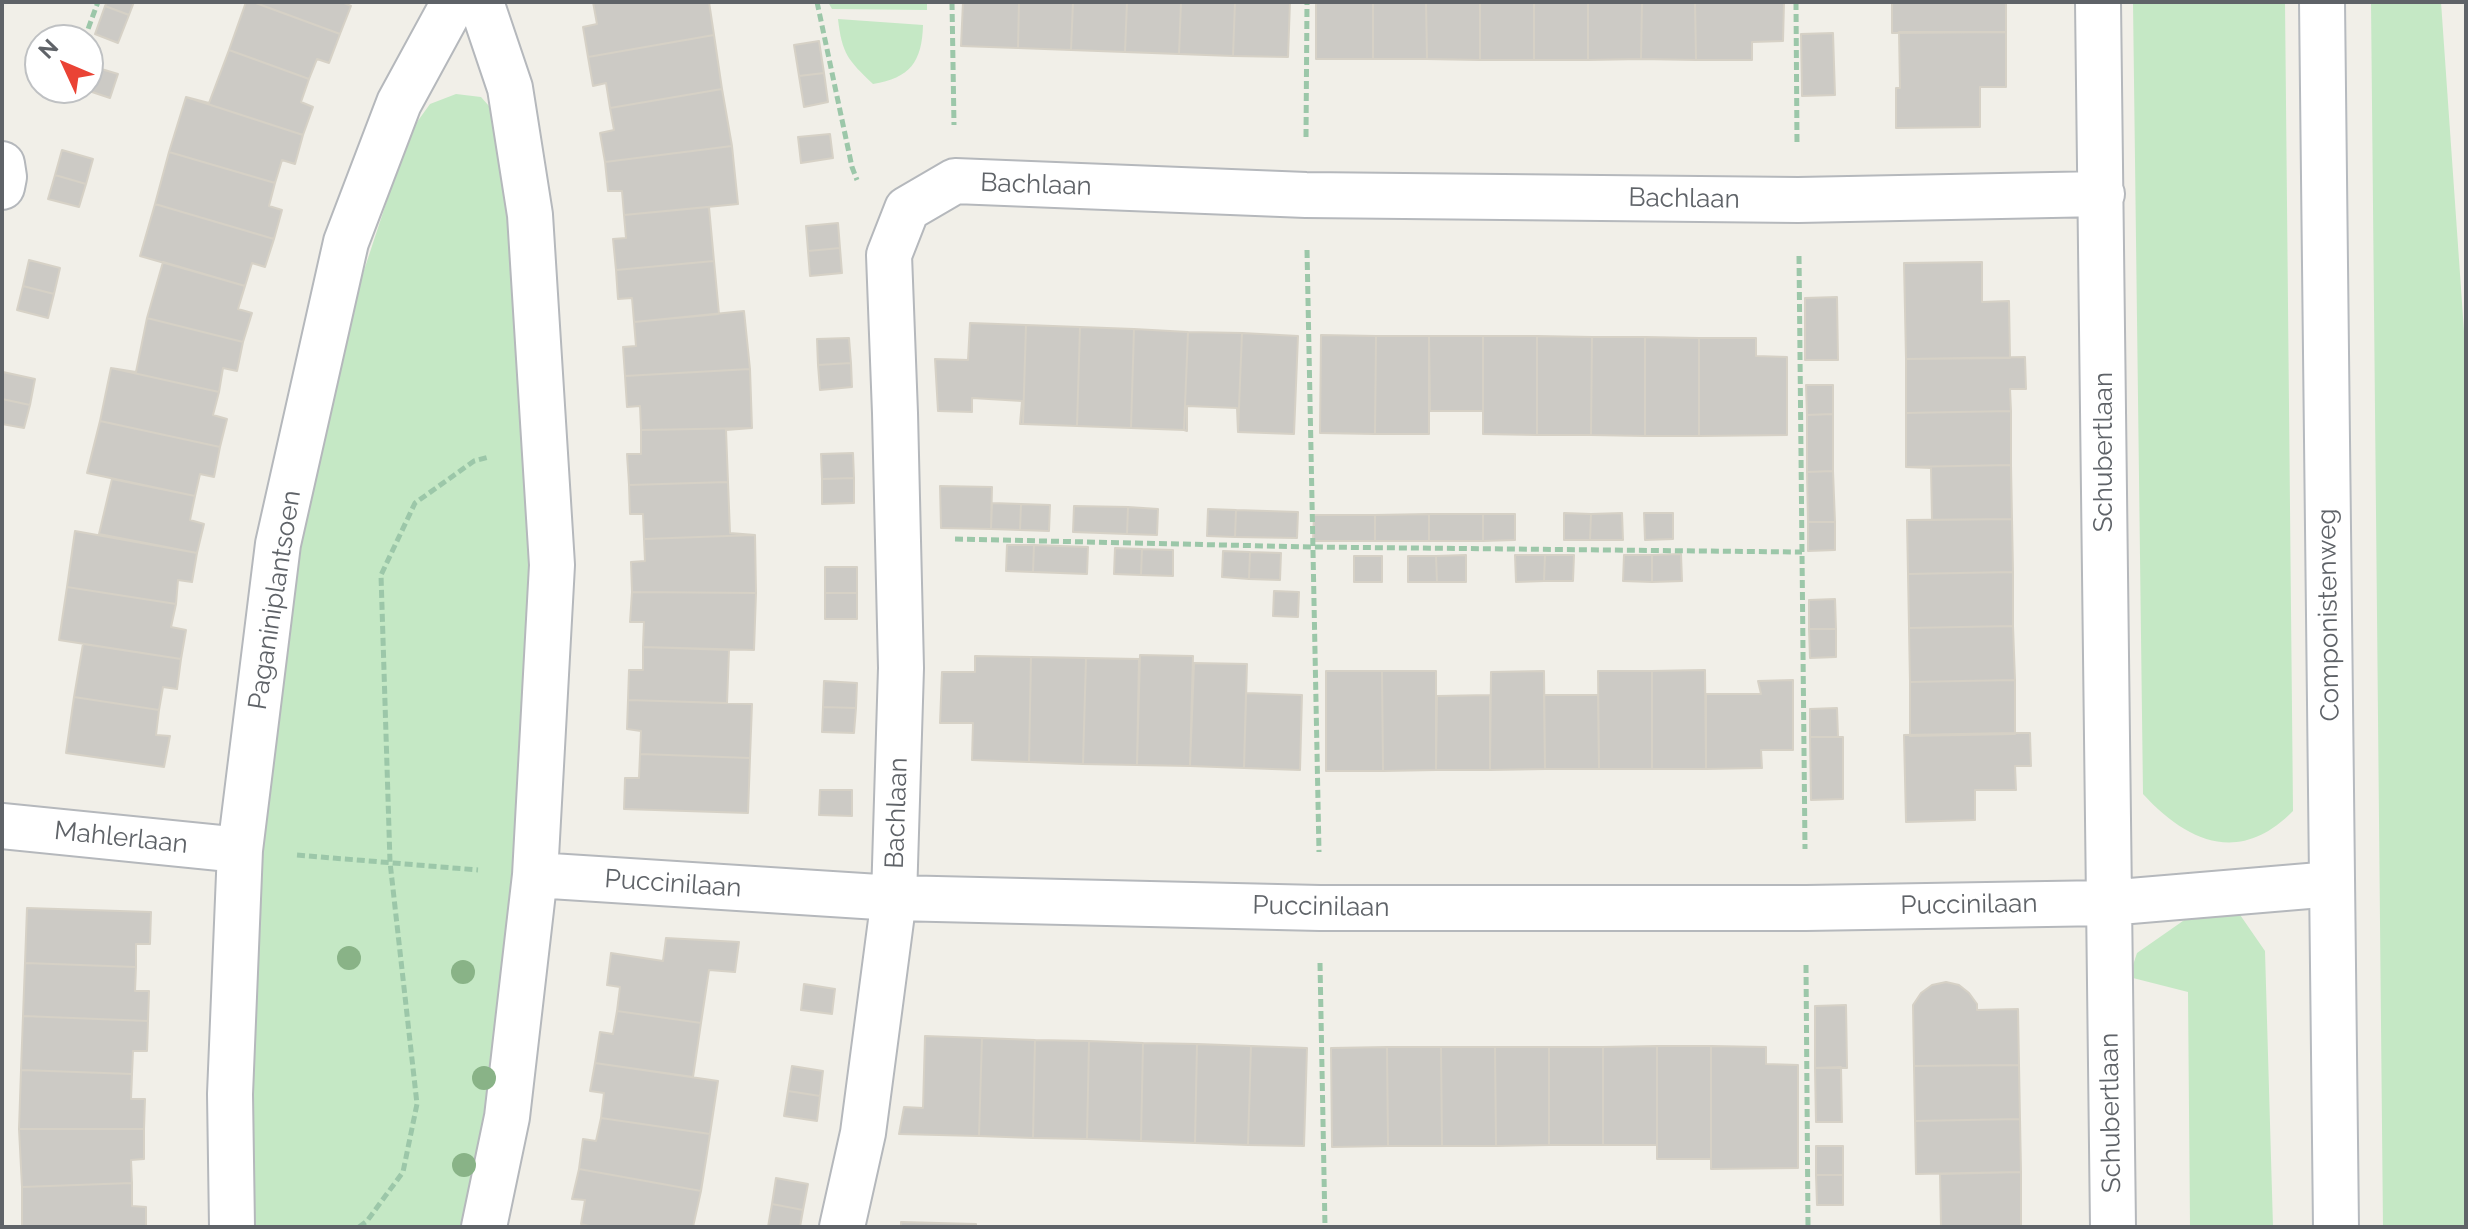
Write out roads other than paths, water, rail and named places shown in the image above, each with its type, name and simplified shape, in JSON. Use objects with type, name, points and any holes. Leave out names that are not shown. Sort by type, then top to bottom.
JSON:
[{"type":"street","name":"Paganiniplantsoen","points":[[232,1227],[230,1094],[240,850],[278,544],[346,242],[399,103],[454,2]]},
{"type":"street","points":[[481,2],[510,88],[530,215],[552,565],[535,875],[507,1117],[484,1227]]},
{"type":"street","name":"Schubertlaan","points":[[2098,2],[2113,1227]]},
{"type":"street","name":"Componistenweg","points":[[2322,2],[2336,1227]]},
{"type":"street","points":[[2,164],[2,187]]},
{"type":"street","name":"Bachlaan","points":[[842,1227],[863,1133],[894,898],[901,668],[889,255],[907,209],[955,181],[1338,196],[1798,200],[2102,194]]},
{"type":"street","name":"Mahlerlaan","points":[[2,826],[240,850]]},
{"type":"street","name":"Puccinilaan","points":[[535,875],[894,898],[1320,908],[1806,908],[2107,903]]},
{"type":"street","points":[[2107,903],[2332,884]]}]
